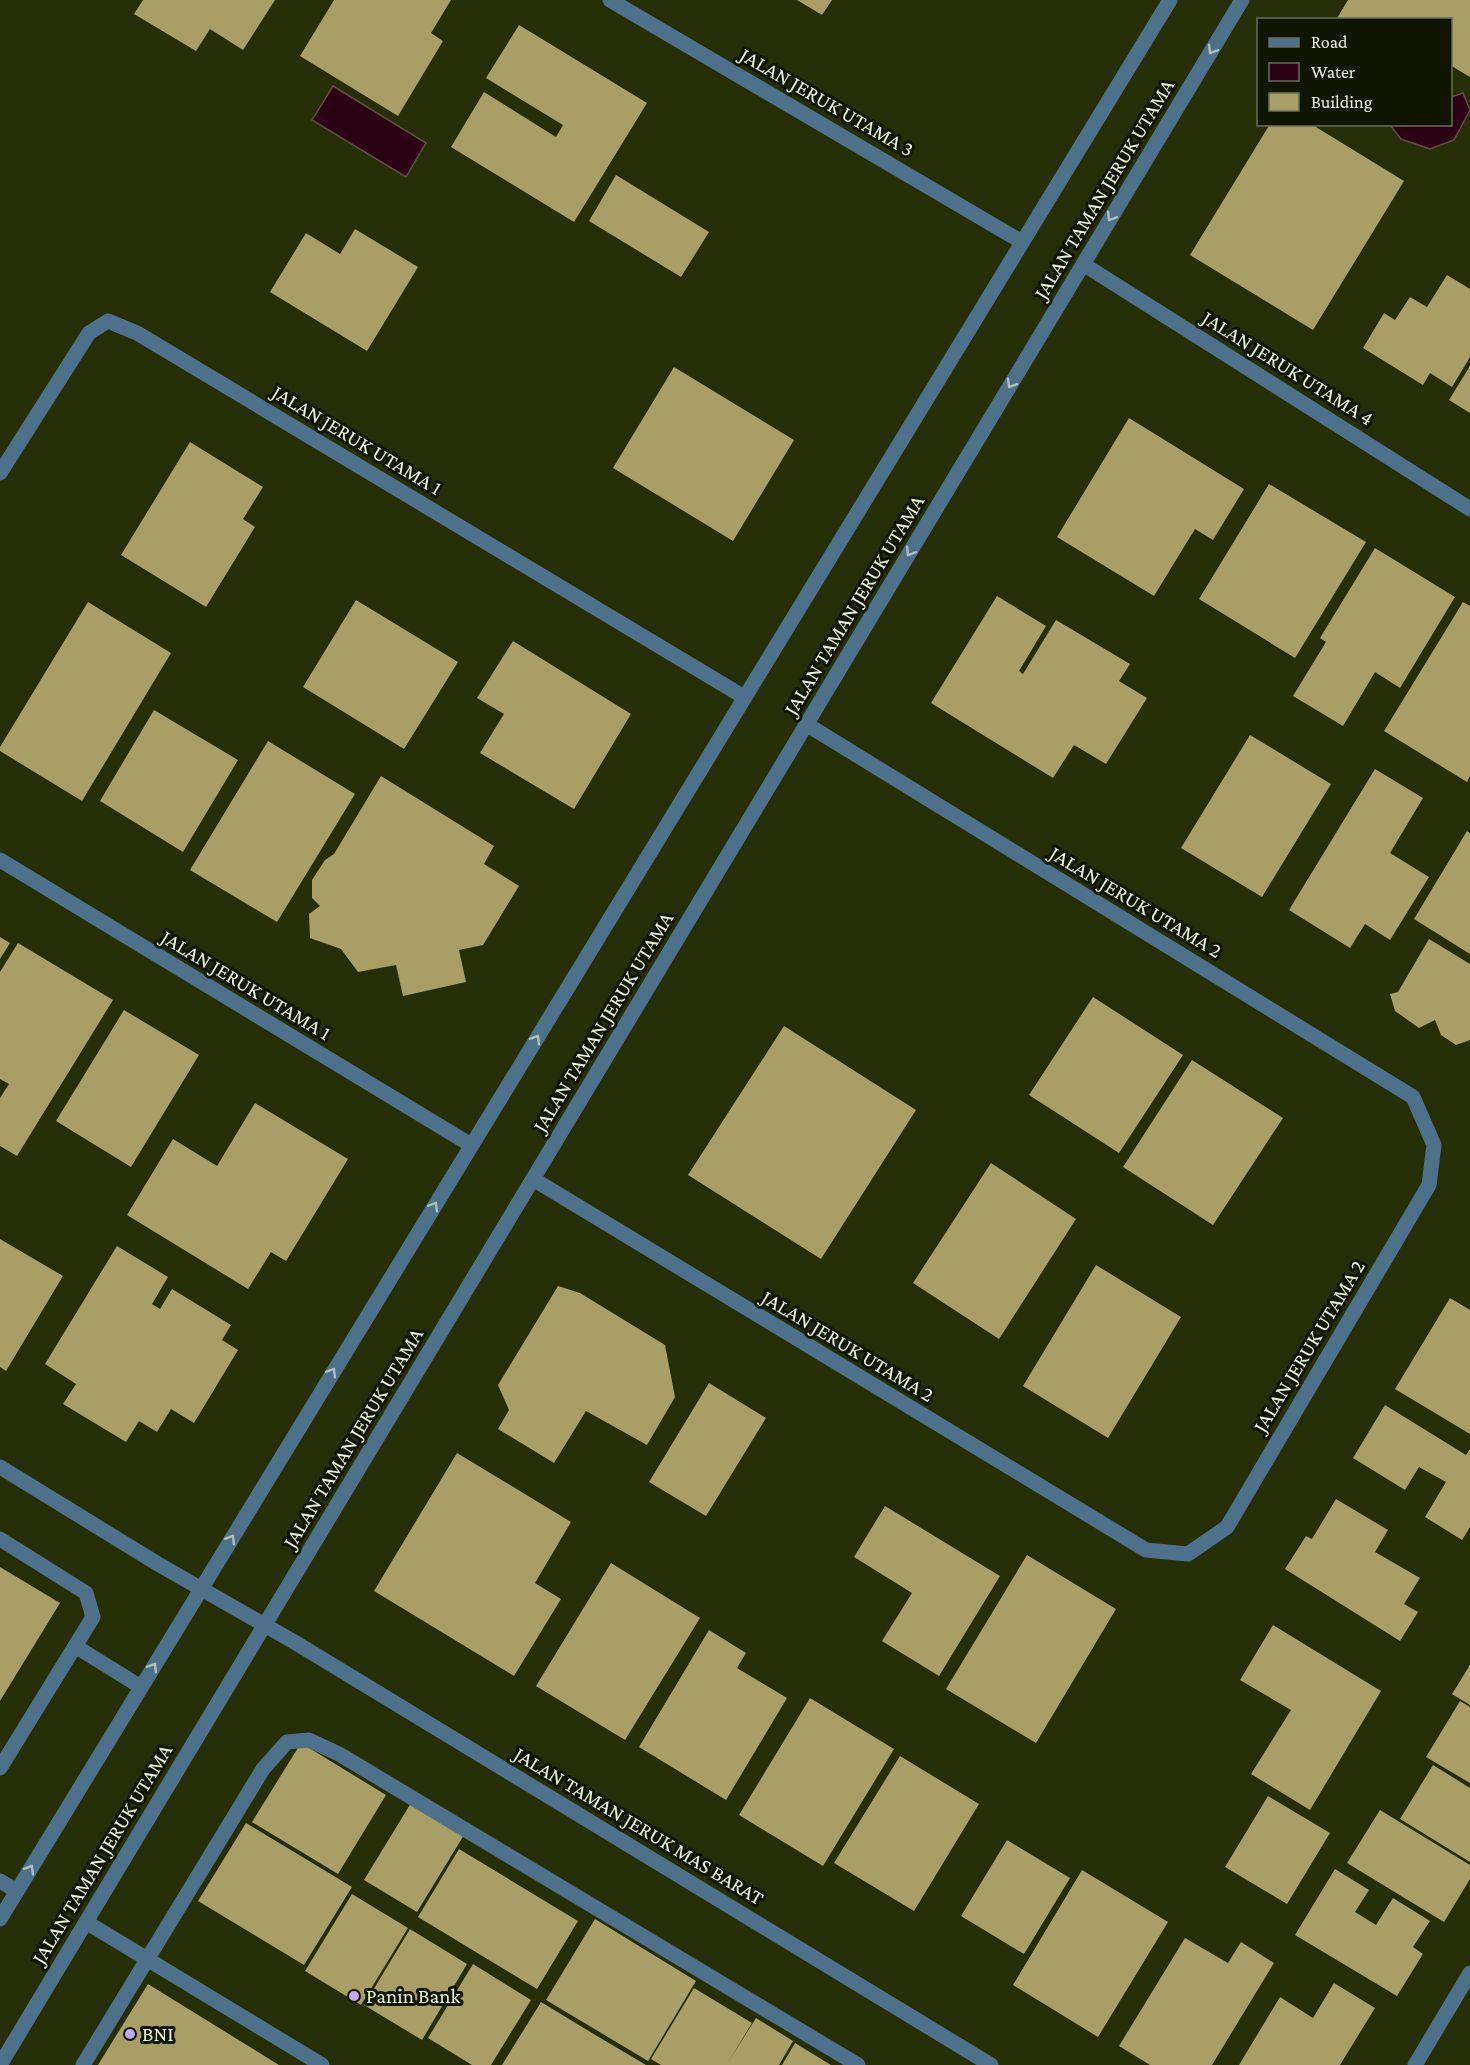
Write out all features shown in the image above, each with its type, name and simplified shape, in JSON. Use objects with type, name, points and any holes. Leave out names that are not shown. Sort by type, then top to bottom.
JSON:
[{"type":"street","name":"JALAN JERUK UTAMA 3","points":[[610,0],[1022,242]]},
{"type":"street","name":"JALAN TAMAN JERUK UTAMA","points":[[0,1919],[1170,0]]},
{"type":"street","name":"JALAN TAMAN JERUK UTAMA","points":[[0,2065],[1242,0]]},
{"type":"street","name":"JALAN JERUK UTAMA 4","points":[[1083,264],[1470,508]]},
{"type":"street","name":"JALAN JERUK UTAMA 1","points":[[0,473],[89,333],[108,321],[137,333],[744,697]]},
{"type":"street","name":"JALAN JERUK UTAMA 2","points":[[533,1179],[1146,1550],[1188,1554],[1227,1527],[1429,1185],[1434,1145],[1413,1096],[807,724]]},
{"type":"street","name":"JALAN JERUK UTAMA 1","points":[[0,860],[471,1145]]},
{"type":"street","name":"JALAN TAMAN JERUK MAS BARAT","points":[[0,1467],[991,2065]]},
{"type":"street","points":[[0,1539],[86,1593],[93,1617],[0,1768]]},
{"type":"street","points":[[75,1646],[141,1687]]},
{"type":"street","points":[[83,2065],[263,1769],[287,1742],[309,1740],[339,1754],[858,2065]]},
{"type":"street","points":[[0,1881],[17,1891]]},
{"type":"street","points":[[86,1922],[322,2065]]},
{"type":"street","points":[[1415,2065],[1470,1973]]},
{"type":"water","points":[[333,86],[426,143],[406,177],[312,120]]},
{"type":"water","points":[[1463,93],[1470,110],[1454,140],[1430,149],[1401,139],[1391,126],[1452,126],[1452,97]]},
{"type":"building","points":[[143,0],[275,0],[243,50],[210,29],[196,51],[134,14]]},
{"type":"building","points":[[334,0],[451,0],[431,33],[443,41],[398,116],[300,56]]},
{"type":"building","points":[[797,0],[832,0],[822,15]]},
{"type":"building","points":[[1348,0],[1470,0],[1470,77],[1452,66],[1452,18],[1337,18]]},
{"type":"building","points":[[519,25],[647,103],[574,222],[451,147],[484,92],[556,137],[563,125],[486,78]]},
{"type":"building","points":[[1269,126],[1314,126],[1404,181],[1313,330],[1190,255]]},
{"type":"building","points":[[616,175],[709,232],[681,277],[589,221]]},
{"type":"building","points":[[355,229],[418,267],[367,351],[270,292],[306,233],[340,254]]},
{"type":"building","points":[[1447,275],[1470,289],[1470,357],[1452,387],[1430,373],[1423,385],[1363,348],[1384,313],[1395,320],[1410,297],[1427,307]]},
{"type":"building","points":[[1470,366],[1470,413],[1449,400]]},
{"type":"building","points":[[674,367],[794,440],[733,541],[613,468]]},
{"type":"building","points":[[1129,418],[1244,489],[1213,540],[1195,529],[1154,596],[1057,537]]},
{"type":"building","points":[[190,442],[263,487],[243,519],[255,527],[206,607],[121,555]]},
{"type":"building","points":[[1269,484],[1366,542],[1295,658],[1199,599]]},
{"type":"building","points":[[1375,548],[1455,597],[1400,688],[1375,672],[1343,726],[1293,696],[1326,642],[1320,638]]},
{"type":"building","points":[[997,596],[1046,626],[1019,671],[1023,674],[1056,620],[1130,664],[1119,681],[1147,698],[1106,764],[1074,745],[1053,778],[931,703]]},
{"type":"building","points":[[356,600],[458,662],[404,749],[303,687]]},
{"type":"building","points":[[88,602],[171,653],[82,801],[0,751],[0,747]]},
{"type":"building","points":[[1463,602],[1470,606],[1470,776],[1467,782],[1384,731]]},
{"type":"building","points":[[513,641],[631,714],[574,809],[480,753],[504,714],[477,698]]},
{"type":"building","points":[[154,710],[238,760],[183,852],[100,801]]},
{"type":"building","points":[[1250,735],[1331,784],[1262,897],[1181,848]]},
{"type":"building","points":[[268,741],[355,794],[277,922],[190,870]]},
{"type":"building","points":[[1375,769],[1423,798],[1390,853],[1429,877],[1390,940],[1365,924],[1350,948],[1289,910]]},
{"type":"building","points":[[381,776],[494,846],[484,864],[519,886],[483,945],[459,950],[466,982],[403,996],[396,965],[358,972],[341,949],[310,938],[309,914],[320,906],[312,898],[312,880],[325,860],[334,854]]},
{"type":"building","points":[[1467,831],[1470,833],[1470,954],[1414,919]]},
{"type":"building","points":[[0,937],[10,943],[0,959]]},
{"type":"building","points":[[1429,939],[1470,964],[1470,1040],[1456,1045],[1441,1035],[1435,1020],[1419,1028],[1395,1011],[1390,994],[1398,992]]},
{"type":"building","points":[[18,943],[113,1000],[17,1156],[0,1146],[0,1098],[9,1084],[0,1079],[0,972]]},
{"type":"building","points":[[1093,997],[1183,1055],[1119,1153],[1029,1095]]},
{"type":"building","points":[[124,1010],[199,1055],[131,1167],[56,1121]]},
{"type":"building","points":[[784,1026],[916,1110],[821,1259],[688,1175]]},
{"type":"building","points":[[1192,1060],[1283,1118],[1213,1225],[1123,1167]]},
{"type":"building","points":[[255,1103],[348,1159],[286,1261],[271,1252],[248,1289],[127,1215],[173,1139],[217,1166]]},
{"type":"building","points":[[991,1163],[1076,1219],[999,1339],[913,1283]]},
{"type":"building","points":[[0,1239],[63,1276],[6,1371],[0,1367]]},
{"type":"building","points":[[117,1246],[168,1277],[152,1304],[160,1309],[172,1289],[231,1325],[222,1340],[238,1350],[194,1423],[171,1409],[157,1432],[139,1421],[126,1442],[63,1404],[76,1384],[45,1364]]},
{"type":"building","points":[[1096,1265],[1181,1317],[1108,1438],[1023,1386]]},
{"type":"building","points":[[558,1286],[580,1293],[665,1345],[675,1397],[647,1445],[586,1411],[554,1463],[498,1429],[509,1410],[498,1385]]},
{"type":"building","points":[[1450,1298],[1470,1310],[1470,1434],[1395,1389]]},
{"type":"building","points":[[709,1383],[766,1418],[706,1516],[649,1482]]},
{"type":"building","points":[[1385,1405],[1466,1455],[1470,1449],[1470,1527],[1462,1540],[1425,1517],[1446,1482],[1419,1467],[1405,1490],[1353,1458]]},
{"type":"building","points":[[457,1453],[571,1522],[535,1583],[561,1599],[514,1676],[374,1591]]},
{"type":"building","points":[[1336,1499],[1388,1530],[1375,1552],[1420,1578],[1404,1604],[1418,1612],[1400,1641],[1285,1569],[1306,1536],[1312,1539]]},
{"type":"building","points":[[885,1506],[1000,1576],[939,1676],[882,1641],[912,1593],[854,1557]]},
{"type":"building","points":[[1027,1555],[1116,1609],[1036,1743],[946,1689]]},
{"type":"building","points":[[611,1563],[700,1618],[625,1740],[536,1686]]},
{"type":"building","points":[[0,1567],[60,1603],[0,1701]]},
{"type":"building","points":[[1273,1625],[1381,1691],[1310,1810],[1251,1774],[1291,1710],[1240,1680]]},
{"type":"building","points":[[709,1630],[746,1653],[737,1668],[787,1698],[726,1800],[639,1747]]},
{"type":"building","points":[[1470,1665],[1470,1705],[1452,1694]]},
{"type":"building","points":[[810,1698],[894,1749],[823,1866],[739,1815]]},
{"type":"building","points":[[1460,1701],[1470,1707],[1470,1783],[1426,1757]]},
{"type":"building","points":[[301,1743],[386,1795],[338,1874],[252,1822]]},
{"type":"building","points":[[900,1756],[979,1804],[914,1911],[834,1863]]},
{"type":"building","points":[[1433,1765],[1470,1788],[1470,1862],[1400,1819]]},
{"type":"building","points":[[1268,1796],[1330,1833],[1287,1904],[1225,1867]]},
{"type":"building","points":[[411,1803],[464,1835],[417,1912],[364,1880]]},
{"type":"building","points":[[1380,1810],[1470,1865],[1470,1879],[1444,1922],[1347,1863]]},
{"type":"building","points":[[246,1823],[352,1887],[304,1965],[198,1901]]},
{"type":"building","points":[[1007,1840],[1070,1878],[1024,1954],[961,1916]]},
{"type":"building","points":[[459,1849],[578,1921],[537,1989],[418,1917]]},
{"type":"building","points":[[1335,1869],[1369,1890],[1355,1912],[1376,1925],[1393,1898],[1430,1921],[1413,1947],[1423,1954],[1397,1996],[1295,1935]]},
{"type":"building","points":[[1082,1870],[1168,1922],[1098,2037],[1013,1985]]},
{"type":"building","points":[[352,1894],[408,1928],[361,2005],[305,1971]]},
{"type":"building","points":[[595,1919],[696,1981],[648,2061],[546,2000]]},
{"type":"building","points":[[410,1929],[467,1964],[422,2040],[364,2005]]},
{"type":"building","points":[[1185,1938],[1228,1963],[1241,1942],[1274,1963],[1212,2065],[1150,2065],[1119,2046]]},
{"type":"building","points":[[473,1964],[531,2000],[491,2065],[472,2065],[428,2038]]},
{"type":"building","points":[[1334,1983],[1375,2008],[1340,2065],[1239,2065],[1280,1997],[1313,2018]]},
{"type":"building","points":[[148,1984],[279,2065],[98,2065]]},
{"type":"building","points":[[694,1988],[752,2023],[729,2061],[756,2018],[793,2041],[779,2065],[661,2065],[651,2059]]},
{"type":"building","points":[[541,2002],[592,2033],[646,2065],[502,2065]]},
{"type":"building","points":[[795,2043],[831,2065],[782,2065]]},
{"type":"place","name":"Panin Bank","points":[[354,1996]]},
{"type":"place","name":"BNI","points":[[130,2034]]}]
